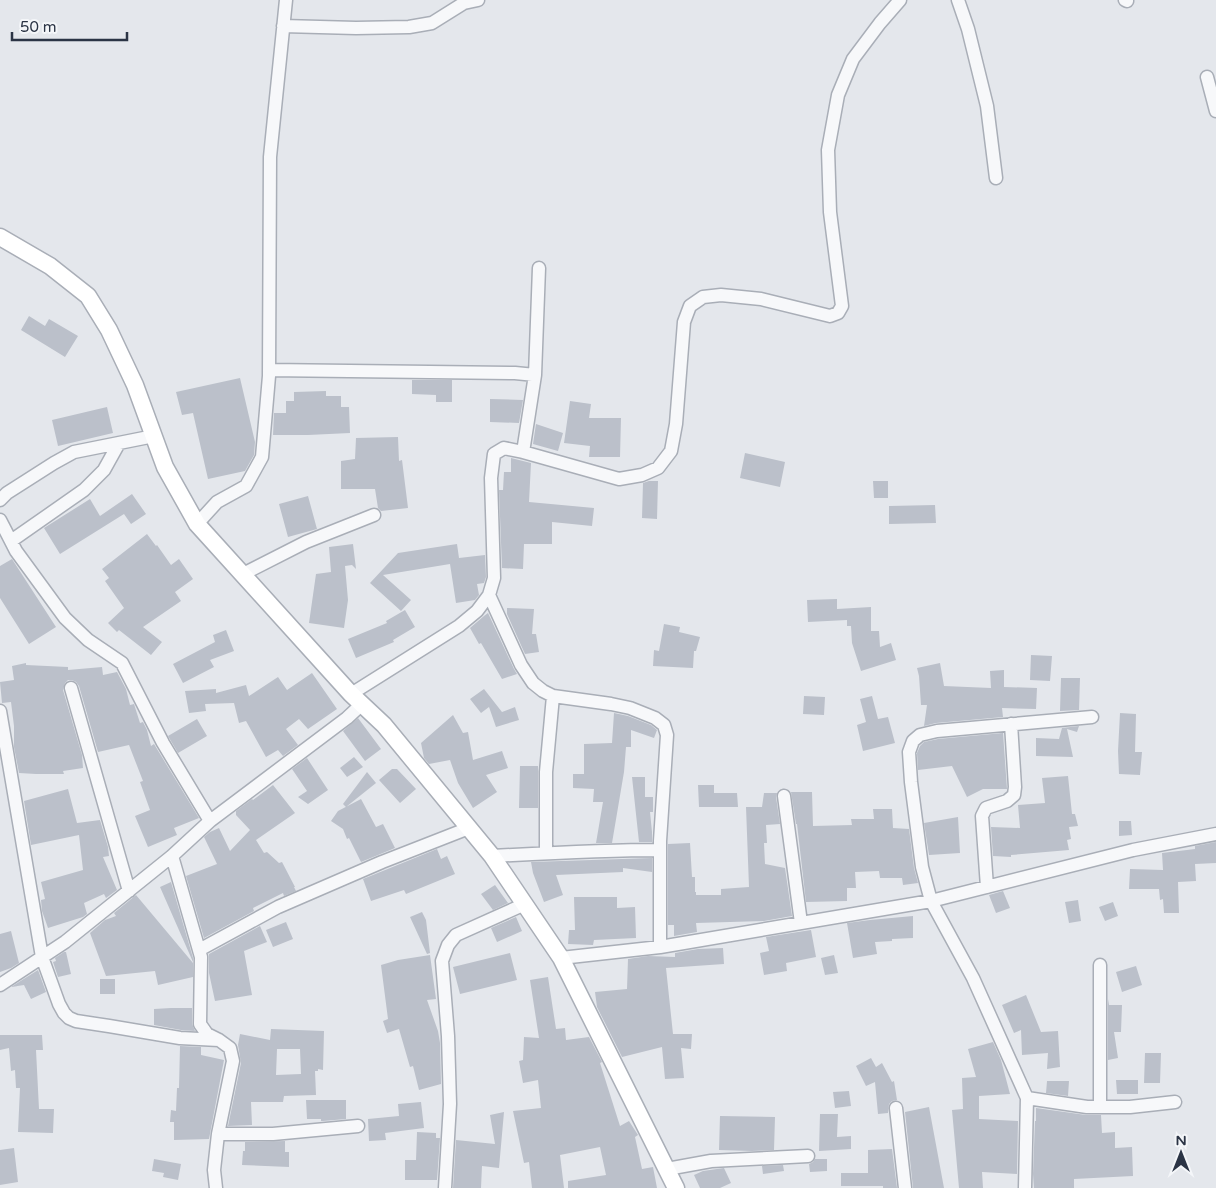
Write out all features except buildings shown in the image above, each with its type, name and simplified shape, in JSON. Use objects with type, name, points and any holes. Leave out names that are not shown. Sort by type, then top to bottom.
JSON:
[{"type":"street","points":[[197,524],[217,502],[246,486],[262,457],[269,370],[270,157],[286,0]]},
{"type":"street","points":[[283,26],[409,27],[432,23],[464,4],[478,0]]},
{"type":"street","points":[[0,985],[65,942],[172,856],[210,821],[347,718],[357,699],[477,611],[489,595],[494,578],[491,478],[494,454],[504,448],[619,479],[658,468],[671,450],[676,424],[684,322],[690,306],[702,297],[721,295],[761,299],[830,316],[838,313],[842,306],[830,212],[828,150],[838,95],[853,59],[900,0]]},
{"type":"street","points":[[958,0],[968,29],[987,106],[996,178]]},
{"type":"street","points":[[1207,77],[1216,111]]},
{"type":"street","points":[[0,237],[50,266],[88,296],[110,330],[135,385],[165,467],[197,524],[357,699],[384,725],[492,856],[560,958],[676,1188]]},
{"type":"street","points":[[523,452],[534,374],[539,268]]},
{"type":"street","points":[[269,370],[534,374]]},
{"type":"street","points":[[0,500],[7,493],[74,452],[154,436]]},
{"type":"street","points":[[11,541],[84,490],[104,470],[119,443]]},
{"type":"street","points":[[242,574],[306,542],[374,515]]},
{"type":"street","points":[[0,520],[16,551],[65,618],[88,640],[122,663],[163,744],[210,821]]},
{"type":"street","points":[[489,595],[521,665],[533,683],[543,691],[553,696],[630,708],[655,718],[664,725],[667,735],[660,850],[660,947]]},
{"type":"street","points":[[70,688],[129,891]]},
{"type":"street","points":[[546,853],[546,772],[553,696]]},
{"type":"street","points":[[0,711],[42,957],[58,1004],[64,1014],[76,1021],[180,1038],[219,1040]]},
{"type":"street","points":[[1025,1188],[1027,1098],[973,978],[931,902],[922,867],[909,752],[913,741],[920,734],[1092,717]]},
{"type":"street","points":[[987,887],[982,816],[986,808],[1007,801],[1014,795],[1011,724]]},
{"type":"street","points":[[784,796],[801,923]]},
{"type":"street","points":[[199,950],[278,907],[382,862],[469,828]]},
{"type":"street","points":[[560,958],[660,947],[931,902],[1132,850],[1216,834]]},
{"type":"street","points":[[492,856],[603,850],[660,850]]},
{"type":"street","points":[[172,856],[201,957],[200,1024],[207,1034],[230,1048],[233,1061],[218,1134],[214,1170],[216,1188]]},
{"type":"street","points":[[445,1188],[450,1104],[448,1036],[442,961],[448,945],[456,935],[525,904]]},
{"type":"street","points":[[1100,965],[1100,1107]]},
{"type":"street","points":[[1027,1098],[1087,1107],[1130,1107],[1175,1102]]},
{"type":"street","points":[[896,1108],[905,1188]]},
{"type":"street","points":[[218,1134],[273,1134],[358,1126]]},
{"type":"street","points":[[667,1169],[712,1161],[808,1156]]}]
